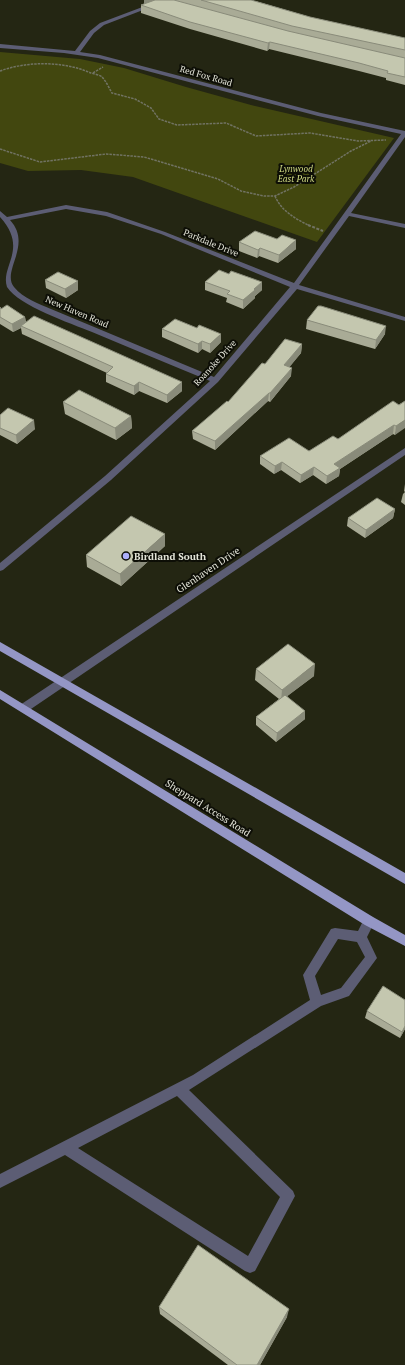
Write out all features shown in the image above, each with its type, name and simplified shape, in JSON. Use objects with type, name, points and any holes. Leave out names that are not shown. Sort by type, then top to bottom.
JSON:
[{"type":"main road","points":[[0,646],[405,879]]},
{"type":"main road","name":"Sheppard Access Road","points":[[0,694],[405,941]]},
{"type":"street","points":[[76,53],[92,32],[102,24],[166,1]]},
{"type":"street","name":"Red Fox Road","points":[[0,46],[76,53],[125,63],[320,116],[404,135]]},
{"type":"street","name":"Roanoke Drive","points":[[0,568],[108,478],[215,380],[295,286],[404,135]]},
{"type":"street","name":"Parkdale Drive","points":[[7,219],[34,212],[66,207],[106,214],[163,233],[295,286],[405,319]]},
{"type":"street","name":"New Haven Road","points":[[0,213],[7,219],[13,229],[16,239],[7,272],[7,280],[9,286],[18,295],[50,312],[215,380]]},
{"type":"street","points":[[347,214],[405,226]]},
{"type":"street","name":"Glenhaven Drive","points":[[24,708],[405,451]]},
{"type":"street","points":[[361,937],[370,921]]},
{"type":"street","points":[[317,1002],[309,975],[325,946],[335,933],[361,937]]},
{"type":"street","points":[[0,1181],[179,1089],[317,1002],[345,992],[370,958],[361,937]]},
{"type":"street","points":[[65,1147],[250,1266],[288,1196],[179,1089]]},
{"type":"path","points":[[0,70],[36,65],[74,67],[102,77],[112,93],[140,102],[151,108],[159,119],[177,125],[226,123],[256,136],[310,133],[358,141],[372,141],[404,135]]},
{"type":"path","points":[[0,149],[17,156],[40,162],[106,154],[144,156],[218,179],[233,188],[255,195],[275,196],[294,187],[351,151],[372,141]]},
{"type":"path","points":[[275,196],[276,200],[282,207],[296,218],[314,228],[333,234]]},
{"type":"green space","name":"Lynwood East Park","points":[[0,52],[80,59],[124,68],[251,105],[394,138],[317,242],[133,177],[81,170],[28,171],[0,163]]},
{"type":"building","points":[[155,0],[174,0],[288,31],[405,58],[405,77],[387,73],[388,71],[359,63],[270,42],[268,43],[190,22],[141,5]]},
{"type":"building","points":[[201,0],[251,0],[310,17],[405,38],[405,50],[292,26]]},
{"type":"building","points":[[255,231],[277,239],[282,235],[296,240],[279,255],[260,248],[258,250],[239,242]]},
{"type":"building","points":[[219,270],[229,274],[231,271],[262,282],[243,300],[227,294],[230,291],[205,282]]},
{"type":"building","points":[[58,272],[78,281],[65,289],[45,280]]},
{"type":"building","points":[[7,305],[25,317],[12,324],[0,317],[0,307],[1,309]]},
{"type":"building","points":[[318,306],[386,326],[376,340],[307,320]]},
{"type":"building","points":[[34,316],[182,382],[167,395],[139,382],[134,386],[106,374],[113,367],[21,326]]},
{"type":"building","points":[[175,319],[197,328],[199,325],[221,334],[210,344],[202,341],[198,344],[162,329]]},
{"type":"building","points":[[285,339],[302,344],[284,365],[292,368],[270,393],[215,441],[192,431],[227,401],[228,402],[262,363],[265,364]]},
{"type":"building","points":[[79,390],[131,416],[115,428],[63,402]]},
{"type":"building","points":[[393,401],[399,405],[405,401],[405,420],[396,426],[394,425],[334,464],[340,468],[327,476],[314,467],[301,475],[282,462],[275,466],[260,456],[289,438],[309,451],[333,436],[338,439]]},
{"type":"building","points":[[8,408],[34,420],[16,435],[0,428],[0,415]]},
{"type":"building","points":[[377,498],[395,509],[366,530],[348,518]]},
{"type":"building","name":"Birdland South","points":[[131,516],[165,534],[120,574],[86,555]]},
{"type":"building","points":[[288,644],[315,664],[282,690],[256,669]]},
{"type":"building","points":[[285,695],[305,711],[277,733],[256,717]]},
{"type":"building","points":[[383,986],[405,1000],[405,1026],[402,1032],[367,1011]]},
{"type":"building","points":[[198,1245],[289,1309],[257,1365],[237,1365],[159,1307]]},
{"type":"place","name":"Birdland South","points":[[126,556]]}]
